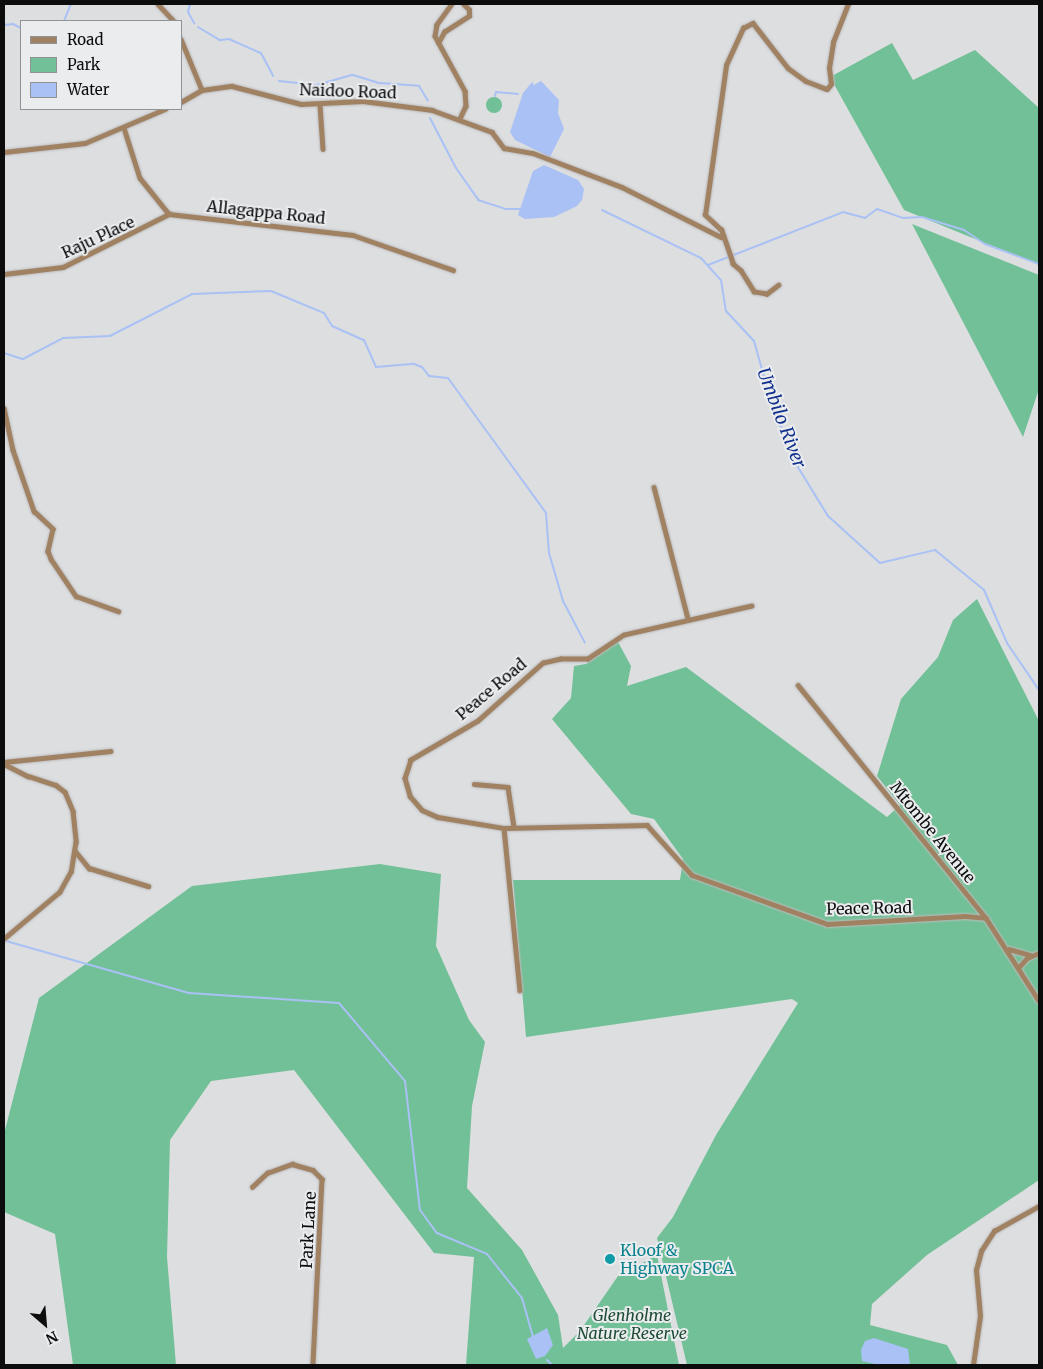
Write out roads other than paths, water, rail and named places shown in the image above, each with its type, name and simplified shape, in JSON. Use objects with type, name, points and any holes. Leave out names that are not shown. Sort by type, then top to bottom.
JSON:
[{"type":"street","points":[[158,4],[173,20]]},
{"type":"street","points":[[452,4],[436,27],[437,44],[466,96],[466,104],[460,119]]},
{"type":"street","points":[[437,44],[444,32],[468,17],[469,10],[463,4]]},
{"type":"street","points":[[780,285],[767,294],[754,292],[741,271],[733,264],[721,230],[706,218],[704,208],[726,65],[743,28],[755,24],[778,60],[806,81],[825,90],[831,84],[829,68],[833,42],[848,4]]},
{"type":"street","points":[[182,41],[202,90],[182,101]]},
{"type":"street","points":[[182,57],[188,54]]},
{"type":"street","name":"Naidoo Road","points":[[202,90],[241,87],[301,104],[384,102],[460,119],[491,131],[504,148],[533,153],[622,188],[722,237]]},
{"type":"street","points":[[320,105],[323,149]]},
{"type":"street","points":[[4,152],[85,143],[163,110]]},
{"type":"street","points":[[124,128],[142,181],[169,214]]},
{"type":"street","name":"Allagappa Road","points":[[169,214],[353,235],[453,270]]},
{"type":"street","name":"Raju Place","points":[[4,274],[63,267],[169,214]]},
{"type":"street","points":[[4,408],[13,450],[34,511],[53,529],[48,551],[51,559],[76,596],[118,611]]},
{"type":"street","points":[[654,487],[688,618]]},
{"type":"street","name":"Peace Road","points":[[752,606],[688,618],[619,637],[588,659],[561,659],[543,663],[472,725],[411,760],[407,769],[406,786],[422,810],[438,817],[504,828],[647,825],[692,876],[826,924],[986,918]]},
{"type":"street","name":"Mtombe Avenue","points":[[798,685],[986,918],[1008,948],[1039,1001]]},
{"type":"street","points":[[4,763],[110,751]]},
{"type":"street","points":[[4,763],[28,776],[56,785],[65,792],[73,811],[76,852],[71,872],[60,892],[4,939]]},
{"type":"street","points":[[474,784],[508,787],[514,828]]},
{"type":"street","points":[[504,828],[520,990]]},
{"type":"street","points":[[76,852],[89,868],[148,886]]},
{"type":"street","points":[[1008,948],[1032,955]]},
{"type":"street","points":[[1019,967],[1032,955],[1039,953]]},
{"type":"street","name":"Park Lane","points":[[252,1187],[267,1172],[292,1164],[313,1170],[322,1180],[312,1365]]},
{"type":"street","points":[[973,1365],[980,1316],[976,1270],[981,1252],[994,1231],[1039,1206]]},
{"type":"water","points":[[541,81],[559,100],[558,113],[564,129],[550,157],[515,140],[510,132],[523,93],[532,82],[534,85]]},
{"type":"water","points":[[544,165],[578,180],[584,189],[582,200],[577,206],[554,217],[525,219],[518,215],[533,171]]},
{"type":"water","points":[[547,1328],[553,1345],[545,1356],[536,1359],[527,1339]]},
{"type":"water","points":[[874,1338],[908,1349],[910,1365],[879,1365],[862,1361],[861,1350],[865,1341]]},
{"type":"waterway","name":"Umbilo River","points":[[64,20],[71,4]]},
{"type":"waterway","name":"Umbilo River","points":[[190,4],[188,12],[194,23]]},
{"type":"waterway","name":"Umbilo River","points":[[4,25],[13,24],[20,28]]},
{"type":"waterway","name":"Umbilo River","points":[[198,27],[220,40],[229,39],[261,53],[273,76]]},
{"type":"waterway","name":"Umbilo River","points":[[279,81],[317,85],[353,75],[380,83],[419,86],[428,101]]},
{"type":"waterway","name":"Umbilo River","points":[[495,96],[496,92],[518,94]]},
{"type":"waterway","name":"Umbilo River","points":[[430,118],[456,168],[478,200],[505,209],[521,209]]},
{"type":"waterway","points":[[708,265],[843,212],[865,218],[877,209],[903,218],[922,217],[964,230],[985,244],[1039,264]]},
{"type":"waterway","name":"Umbilo River","points":[[602,210],[701,258],[721,280],[726,311],[754,341],[772,405],[796,464],[828,516],[880,563],[935,550],[984,590],[1007,643],[1039,690]]},
{"type":"waterway","points":[[4,353],[23,359],[63,338],[110,336],[192,294],[271,291],[324,313],[332,326],[364,340],[376,367],[414,364],[422,367],[429,376],[448,378],[546,513],[549,553],[563,601],[585,643]]},
{"type":"waterway","points":[[6,941],[189,993],[339,1003],[405,1081],[420,1210],[437,1233],[487,1254],[522,1298],[533,1337]]},
{"type":"waterway","points":[[547,1360],[552,1365]]},
{"type":"place","name":"Kloof & Highway SPCA","points":[[610,1259]]},
{"type":"park label","name":"Glenholme Nature Reserve","points":[[632,1324]]}]
